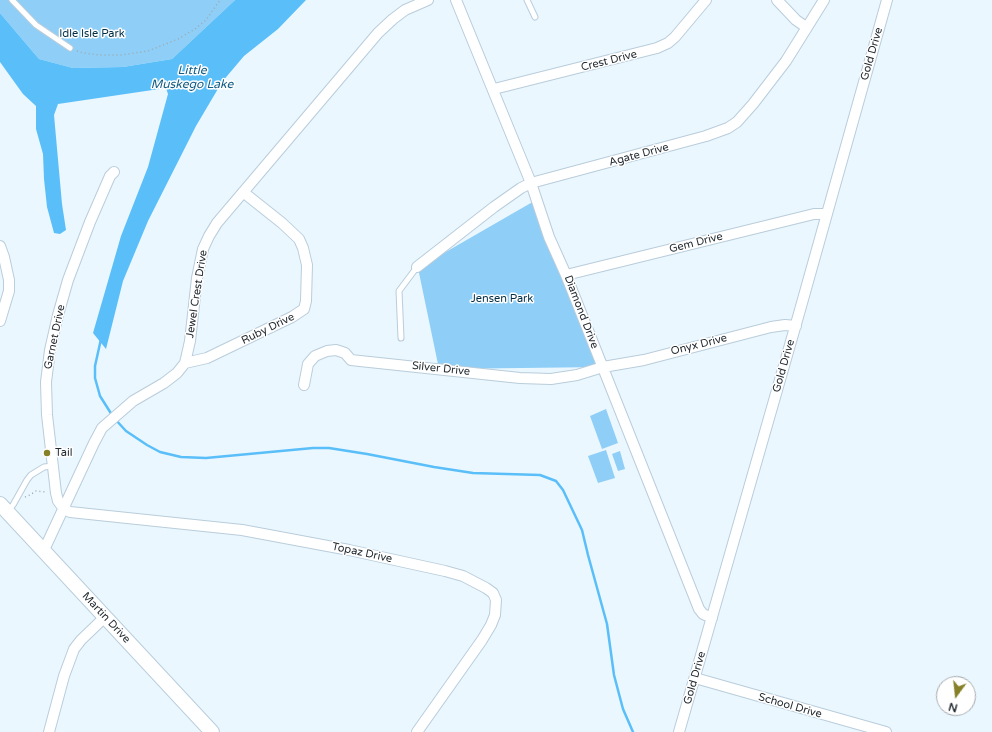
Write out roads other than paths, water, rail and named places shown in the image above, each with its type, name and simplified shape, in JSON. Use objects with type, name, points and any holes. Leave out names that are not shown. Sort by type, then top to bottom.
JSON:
[{"type":"street","name":"Jewel Crest Drive","points":[[44,550],[61,505],[102,428],[118,412],[168,380],[182,368],[190,341],[197,278],[203,249],[208,236],[217,223],[378,33],[405,10],[428,0]]},
{"type":"street","name":"Diamond Drive","points":[[456,0],[494,89],[531,183],[549,237],[603,367],[699,610],[712,618]]},
{"type":"street","name":"Crest Drive","points":[[494,89],[668,44],[706,0]]},
{"type":"street","points":[[776,0],[806,28]]},
{"type":"street","name":"Agate Drive","points":[[417,266],[516,192],[531,183],[672,146],[728,128],[737,122],[753,104],[786,61],[824,0]]},
{"type":"street","name":"Gold Drive","points":[[679,732],[796,326],[887,0]]},
{"type":"street","name":"Garnet Drive","points":[[61,505],[56,493],[47,415],[47,365],[58,315],[68,280],[110,176],[114,172]]},
{"type":"street","name":"Ruby Drive","points":[[185,362],[200,360],[213,355],[292,317],[304,309],[306,301],[307,265],[299,239],[282,223],[243,192]]},
{"type":"street","name":"Gem Drive","points":[[566,275],[814,214],[827,214]]},
{"type":"street","points":[[0,246],[9,280],[9,291],[0,321]]},
{"type":"street","name":"Onyx Drive","points":[[603,367],[644,360],[772,327],[785,325],[796,326]]},
{"type":"street","name":"Silver Drive","points":[[304,385],[308,364],[315,356],[326,351],[336,350],[344,353],[351,360],[520,378],[550,379],[577,375],[603,367]]},
{"type":"street","name":"Topaz Drive","points":[[61,505],[70,512],[242,530],[349,550],[464,576],[486,588],[493,594],[496,600],[495,615],[491,625],[417,732]]},
{"type":"street","name":"Martin Drive","points":[[4,507],[212,732]]},
{"type":"street","points":[[49,732],[64,676],[74,649],[105,617]]},
{"type":"street","name":"School Drive","points":[[695,678],[886,732]]},
{"type":"lane","points":[[12,0],[36,25],[70,48]]},
{"type":"lane","points":[[527,0],[535,17]]},
{"type":"lane","points":[[401,338],[399,291],[417,266]]},
{"type":"lane","points":[[4,507],[16,500],[31,475],[44,467],[53,466]]},
{"type":"water","name":"Little Muskego Lake","points":[[235,0],[306,0],[278,29],[244,56],[222,82],[196,126],[148,221],[123,281],[106,349],[93,333],[121,236],[148,167],[168,94],[166,88],[58,104],[54,115],[62,204],[66,230],[60,234],[54,233],[47,207],[43,154],[36,129],[36,106],[23,94],[0,62],[0,13],[39,59],[73,68],[123,67],[172,59]]},
{"type":"waterway","points":[[101,339],[95,366],[95,378],[100,396],[112,415]]},
{"type":"waterway","points":[[115,419],[126,431],[147,445],[160,452],[181,457],[206,458],[313,448],[329,448],[473,473],[540,475],[556,481],[563,490],[582,530],[607,624],[614,675],[623,709],[633,732]]},
{"type":"place","name":"Tail","points":[[47,453]]},
{"type":"park label","name":"Idle Isle Park","points":[[92,34]]},
{"type":"park label","name":"Jensen Park","points":[[502,299]]}]
